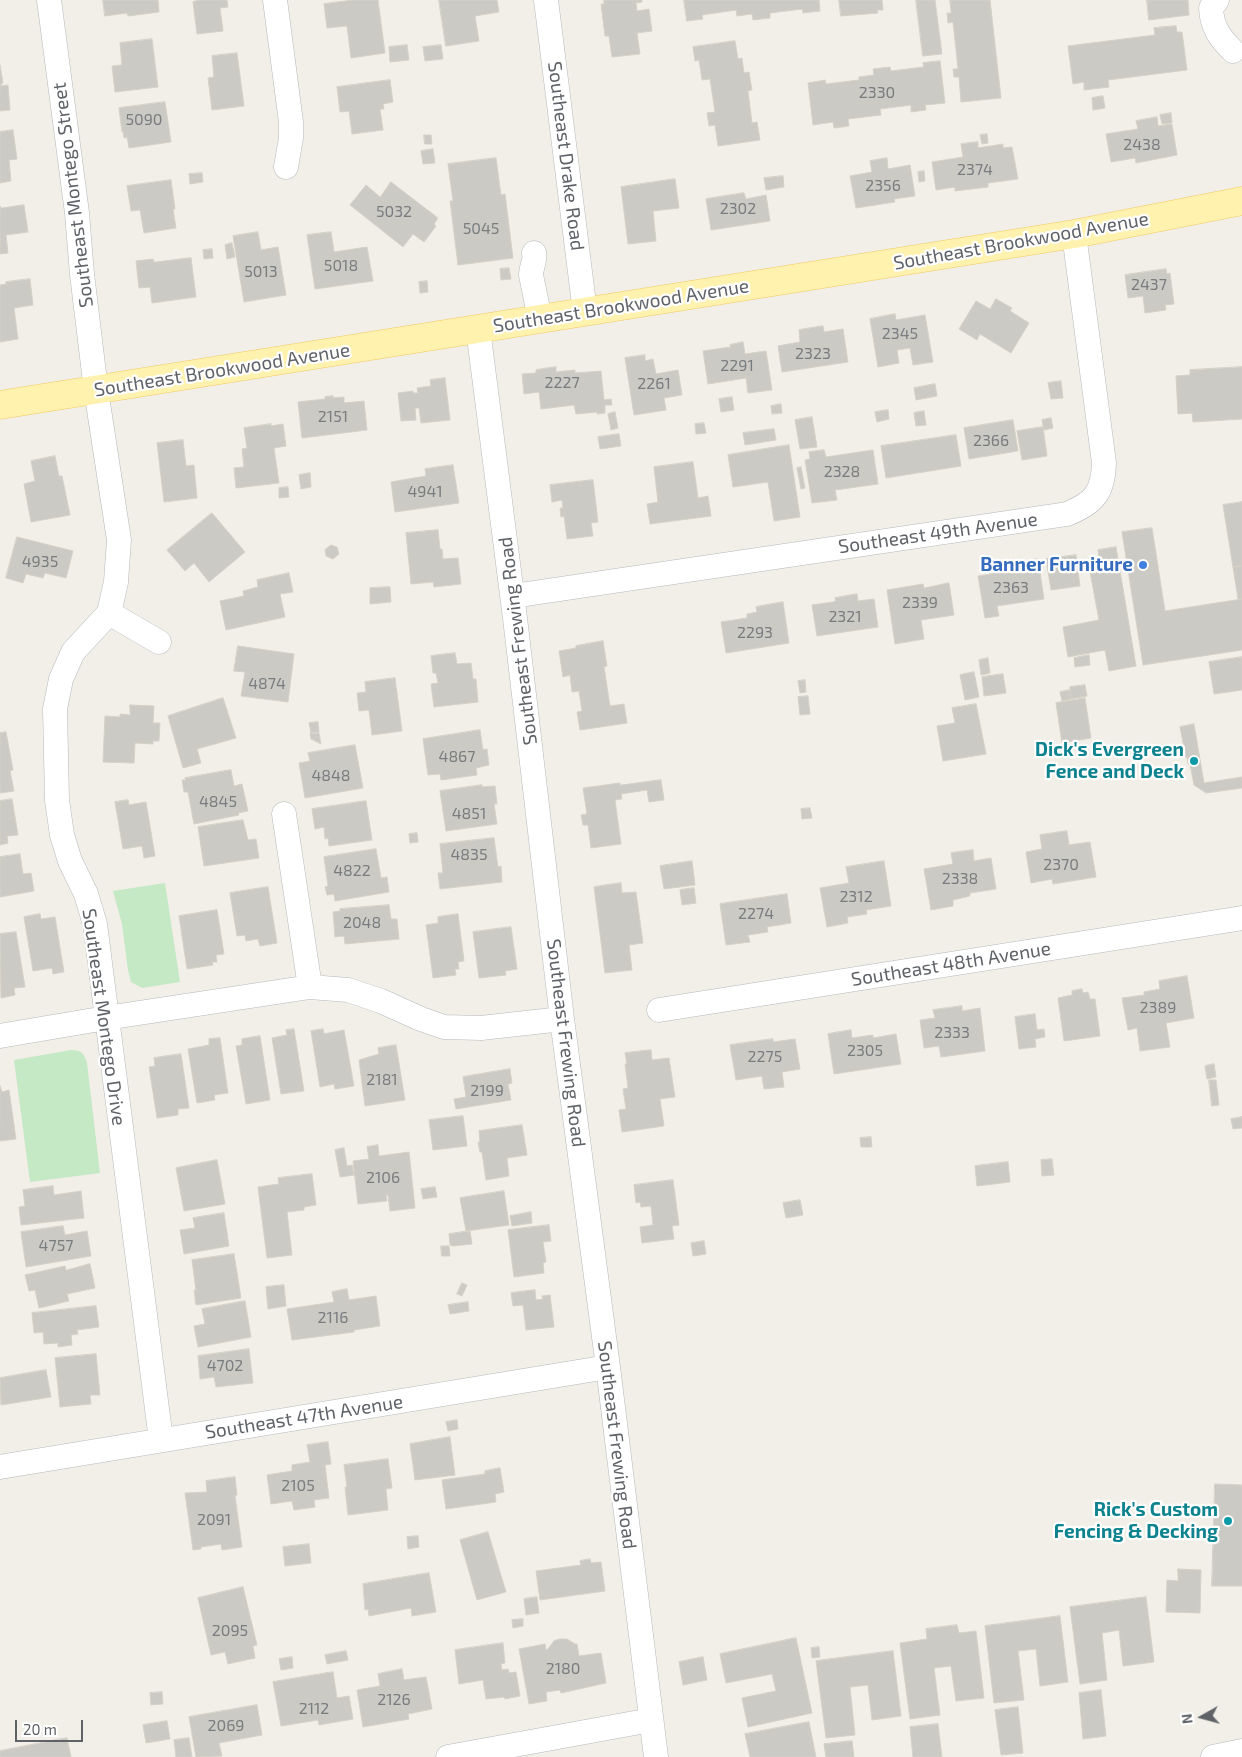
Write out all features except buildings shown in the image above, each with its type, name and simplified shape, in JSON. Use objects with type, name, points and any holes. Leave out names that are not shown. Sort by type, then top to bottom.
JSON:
[{"type":"main road","name":"Southeast Brookwood Avenue","points":[[0,405],[1074,234],[1242,201]]},
{"type":"street","name":"Southeast Montego Street","points":[[49,0],[77,212],[82,274],[96,390]]},
{"type":"street","points":[[275,0],[291,122],[291,138],[286,167]]},
{"type":"street","name":"Southeast Drake Road","points":[[546,0],[586,312]]},
{"type":"street","points":[[1216,0],[1212,8],[1215,27],[1220,38],[1233,51]]},
{"type":"street","name":"Southeast 49th Avenue","points":[[513,596],[1057,516],[1082,508],[1095,497],[1103,480],[1104,463],[1074,234]]},
{"type":"street","points":[[534,252],[535,258],[531,268],[531,275],[540,319]]},
{"type":"street","name":"Southeast Frewing Road","points":[[478,329],[513,596],[562,1019],[608,1367],[656,1757]]},
{"type":"street","name":"Southeast Montego Drive","points":[[96,390],[120,540],[116,582],[109,612],[73,652],[61,679],[55,709],[57,800],[62,835],[70,861],[86,894],[95,924],[161,1440]]},
{"type":"street","points":[[109,612],[159,642]]},
{"type":"street","points":[[284,814],[310,987]]},
{"type":"street","name":"Southeast 48th Avenue","points":[[659,1010],[1242,918]]},
{"type":"street","points":[[0,1036],[310,987],[348,990],[381,1001],[421,1019],[444,1026],[481,1028],[562,1019]]},
{"type":"street","name":"Southeast 47th Avenue","points":[[0,1467],[608,1367]]},
{"type":"street","points":[[448,1757],[651,1720]]},
{"type":"street","points":[[1213,1757],[1242,1751]]},
{"type":"green space","points":[[165,883],[180,982],[142,988],[131,982],[122,924],[113,891]]},
{"type":"green space","points":[[71,1050],[82,1053],[87,1063],[100,1173],[30,1182],[14,1060]]},
{"type":"place","name":"Banner Furniture","points":[[1143,565]]},
{"type":"place","name":"Dick's Evergreen Fence and Deck","points":[[1194,761]]},
{"type":"place","name":"Rick's Custom Fencing & Decking","points":[[1228,1521]]}]
